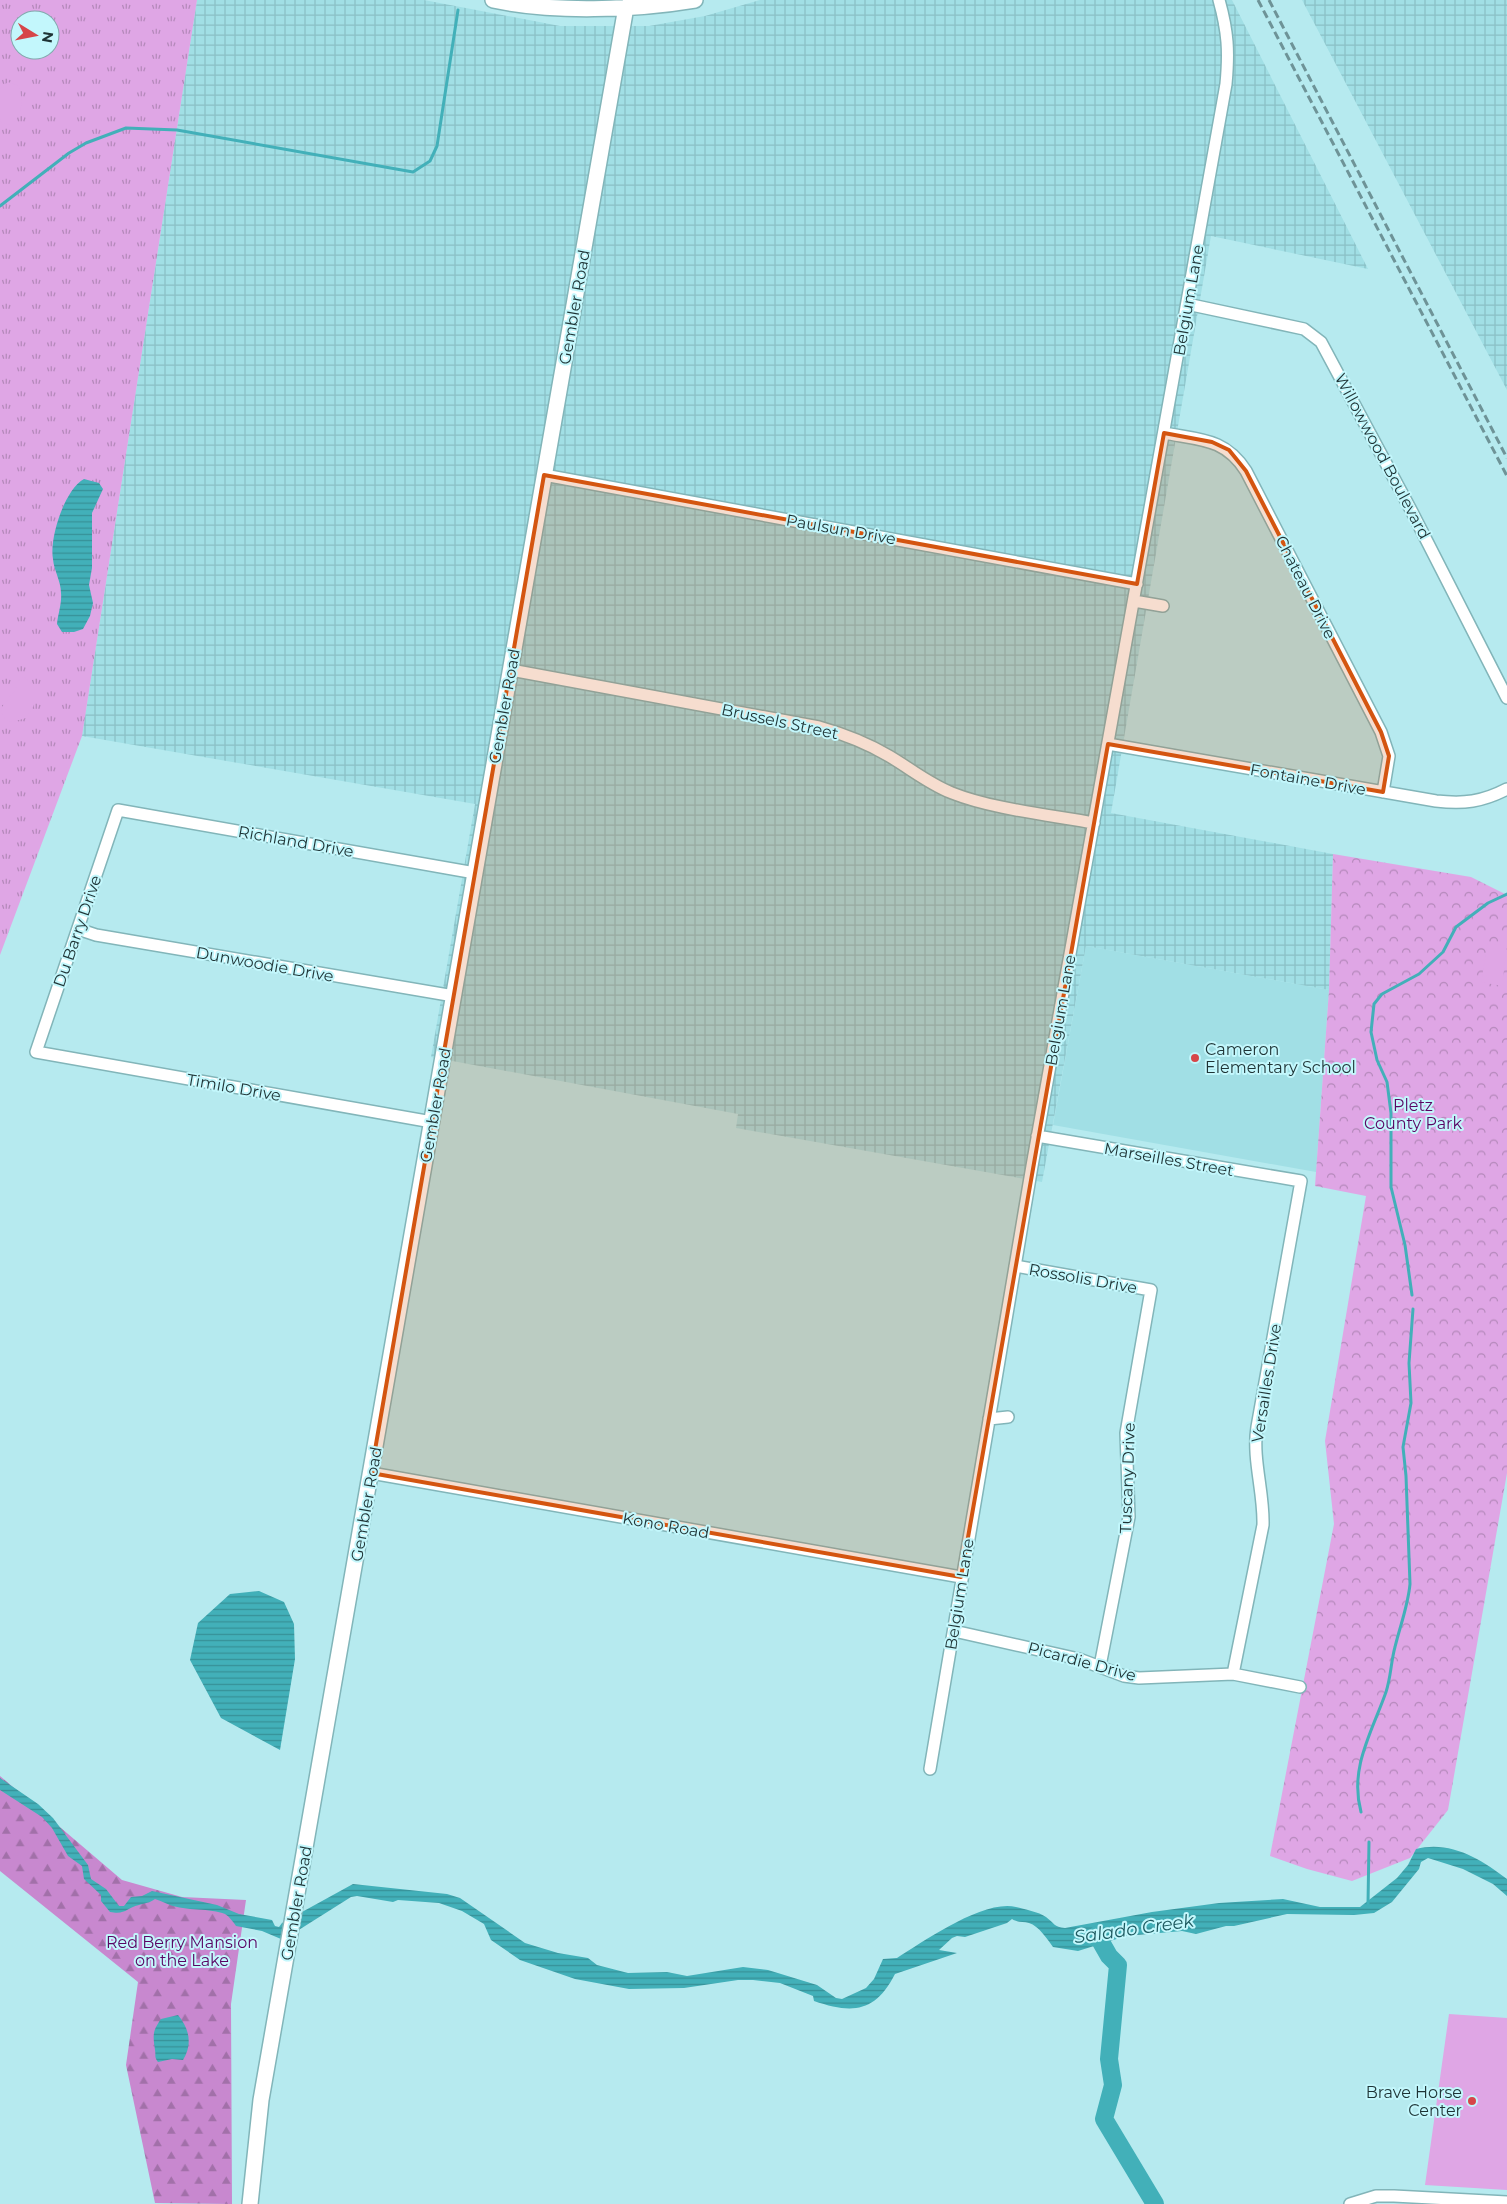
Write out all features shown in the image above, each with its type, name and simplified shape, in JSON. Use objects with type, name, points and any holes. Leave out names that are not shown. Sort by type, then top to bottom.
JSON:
[{"type":"main road","points":[[493,0],[549,6],[626,7],[695,0]]},
{"type":"main road","name":"Gembler Road","points":[[250,2204],[261,2100],[272,2035],[626,7]]},
{"type":"street","name":"Belgium Lane","points":[[930,1769],[1037,1136],[1226,84],[1229,51],[1225,21],[1219,0]]},
{"type":"street","name":"Willowwood Boulevard","points":[[1187,304],[1304,329],[1314,334],[1321,342],[1411,510],[1507,698]]},
{"type":"street","name":"Chateau Drive","points":[[1164,433],[1212,442],[1222,446],[1234,456],[1246,471],[1381,732],[1389,756],[1383,792]]},
{"type":"street","name":"Paulsun Drive","points":[[544,475],[1137,584]]},
{"type":"street","points":[[1134,601],[1162,606]]},
{"type":"street","name":"Brussels Street","points":[[510,670],[819,727],[864,742],[919,776],[952,793],[990,803],[1094,823]]},
{"type":"street","name":"Fontaine Drive","points":[[1108,744],[1462,804],[1507,789]]},
{"type":"street","name":"Richland Drive","points":[[118,810],[475,873]]},
{"type":"street","name":"Du Barry Drive","points":[[36,1052],[118,810]]},
{"type":"street","name":"Dunwoodie Drive","points":[[78,929],[96,934],[454,996]]},
{"type":"street","name":"Timilo Drive","points":[[36,1052],[432,1122]]},
{"type":"street","name":"Marseilles Street","points":[[1037,1136],[1301,1181]]},
{"type":"street","name":"Versailles Drive","points":[[1233,1674],[1263,1525],[1264,1511],[1255,1439],[1301,1181]]},
{"type":"street","name":"Rossolis Drive","points":[[1015,1266],[1151,1290]]},
{"type":"street","name":"Tuscany Drive","points":[[1100,1666],[1128,1517],[1126,1432],[1151,1290]]},
{"type":"street","points":[[989,1419],[1008,1417]]},
{"type":"street","name":"Kono Road","points":[[371,1473],[961,1577]]},
{"type":"street","name":"Picardie Drive","points":[[954,1632],[1043,1650],[1100,1666],[1124,1676],[1138,1678],[1233,1674],[1300,1687]]},
{"type":"street","points":[[1350,2204],[1376,2196],[1507,2202]]},
{"type":"highlighted area","points":[[1164,433],[1212,442],[1229,450],[1246,471],[1381,732],[1389,756],[1383,792],[1108,744],[961,1577],[371,1473],[544,475],[1137,584]]},
{"type":"shaded area","points":[[197,0],[424,0],[560,26],[649,26],[705,16],[760,0],[1232,0],[1368,269],[1211,236],[1111,813],[1333,854],[1329,990],[1086,946],[1042,1182],[736,1128],[738,1114],[431,1057],[475,804],[82,736]]},
{"type":"shaded area","points":[[1302,0],[1507,0],[1507,390]]},
{"type":"shaded area","name":"Cameron Elementary School","points":[[1086,946],[1329,990],[1316,1172],[1053,1125]]},
{"type":"green space","points":[[0,0],[197,0],[82,736],[0,955]]},
{"type":"green space","points":[[8,82],[19,86],[21,97],[20,113],[10,125],[1,122],[0,119],[0,89]]},
{"type":"green space","points":[[24,677],[33,684],[33,707],[26,718],[12,722],[4,717],[2,707],[15,690],[20,678]]},
{"type":"green space","name":"Pletz County Park","points":[[1333,854],[1471,877],[1507,895],[1507,1473],[1448,1810],[1410,1858],[1352,1881],[1307,1869],[1270,1856],[1334,1524],[1325,1441],[1366,1196],[1315,1186],[1329,990]]},
{"type":"green space","points":[[1488,943],[1507,946],[1502,986],[1481,982]]},
{"type":"green space","name":"Red Berry Mansion on the Lake","points":[[0,1776],[122,1880],[182,1897],[246,1900],[231,2004],[232,2204],[155,2203],[126,2065],[138,1982],[0,1871]]},
{"type":"green space","name":"Brave Horse Center","points":[[1449,2014],[1507,2018],[1507,2190],[1425,2185]]},
{"type":"water","points":[[84,479],[99,483],[103,489],[92,513],[92,568],[89,585],[93,603],[90,616],[83,629],[74,632],[62,632],[57,624],[61,593],[53,559],[53,539],[65,503],[77,484]]},
{"type":"water","points":[[259,1591],[284,1602],[294,1624],[295,1659],[280,1750],[221,1718],[190,1660],[198,1623],[230,1594]]},
{"type":"water","name":"Salado Creek","points":[[0,1778],[38,1804],[53,1818],[88,1865],[91,1879],[106,1889],[119,1906],[124,1906],[131,1897],[142,1896],[152,1891],[217,1905],[239,1914],[272,1920],[275,1926],[279,1927],[282,1923],[353,1884],[447,1894],[460,1898],[525,1943],[558,1953],[588,1958],[597,1965],[628,1973],[667,1972],[687,1976],[743,1967],[768,1970],[817,1985],[836,1998],[842,1999],[866,1988],[874,1979],[883,1959],[897,1958],[938,1932],[971,1915],[1003,1906],[1036,1912],[1046,1917],[1056,1926],[1065,1928],[1152,1912],[1219,1903],[1283,1899],[1320,1907],[1360,1907],[1397,1878],[1408,1865],[1416,1849],[1429,1847],[1453,1849],[1476,1858],[1507,1879],[1507,1896],[1493,1884],[1463,1869],[1428,1858],[1421,1862],[1419,1869],[1392,1902],[1374,1913],[1354,1915],[1287,1914],[1196,1934],[1182,1931],[1126,1936],[1078,1951],[1053,1947],[1036,1927],[1029,1923],[1012,1919],[1007,1923],[965,1937],[957,1936],[952,1938],[939,1950],[957,1953],[895,1974],[879,1997],[871,2003],[861,2007],[840,2008],[814,2001],[813,1996],[780,1983],[753,1980],[738,1980],[684,1988],[629,1989],[575,1979],[520,1960],[491,1940],[484,1924],[462,1911],[439,1903],[398,1900],[393,1902],[357,1896],[351,1897],[286,1938],[281,1939],[262,1931],[236,1926],[227,1915],[219,1912],[176,1907],[155,1899],[123,1912],[110,1912],[101,1901],[101,1895],[84,1879],[82,1866],[68,1856],[52,1828],[42,1817],[0,1790]]},
{"type":"water","points":[[178,2015],[187,2031],[189,2042],[186,2054],[183,2060],[172,2059],[158,2062],[154,2041],[156,2027],[161,2019]]},
{"type":"waterway","points":[[0,206],[69,153],[86,143],[126,128],[177,130],[413,172],[430,161],[437,146],[458,10]]},
{"type":"waterway","points":[[1412,1295],[1405,1245],[1391,1187],[1391,1113],[1387,1082],[1377,1060],[1371,1032],[1374,1004],[1382,994],[1419,974],[1443,952],[1456,927],[1488,903],[1507,894]]},
{"type":"waterway","points":[[1361,1812],[1358,1796],[1360,1765],[1388,1686],[1410,1584],[1406,1476],[1403,1447],[1411,1403],[1409,1363],[1413,1309]]},
{"type":"waterway","points":[[1368,1904],[1369,1842]]},
{"type":"waterway","name":"Salado Creek","points":[[1097,1935],[1109,1956],[1118,1965],[1109,2059],[1113,2085],[1104,2119],[1155,2204]]},
{"type":"railway","points":[[1258,0],[1507,476]]},
{"type":"railway","points":[[1269,0],[1507,458]]},
{"type":"place","name":"Cameron Elementary School","points":[[1195,1058]]},
{"type":"place","name":"Brave Horse Center","points":[[1472,2101]]}]
